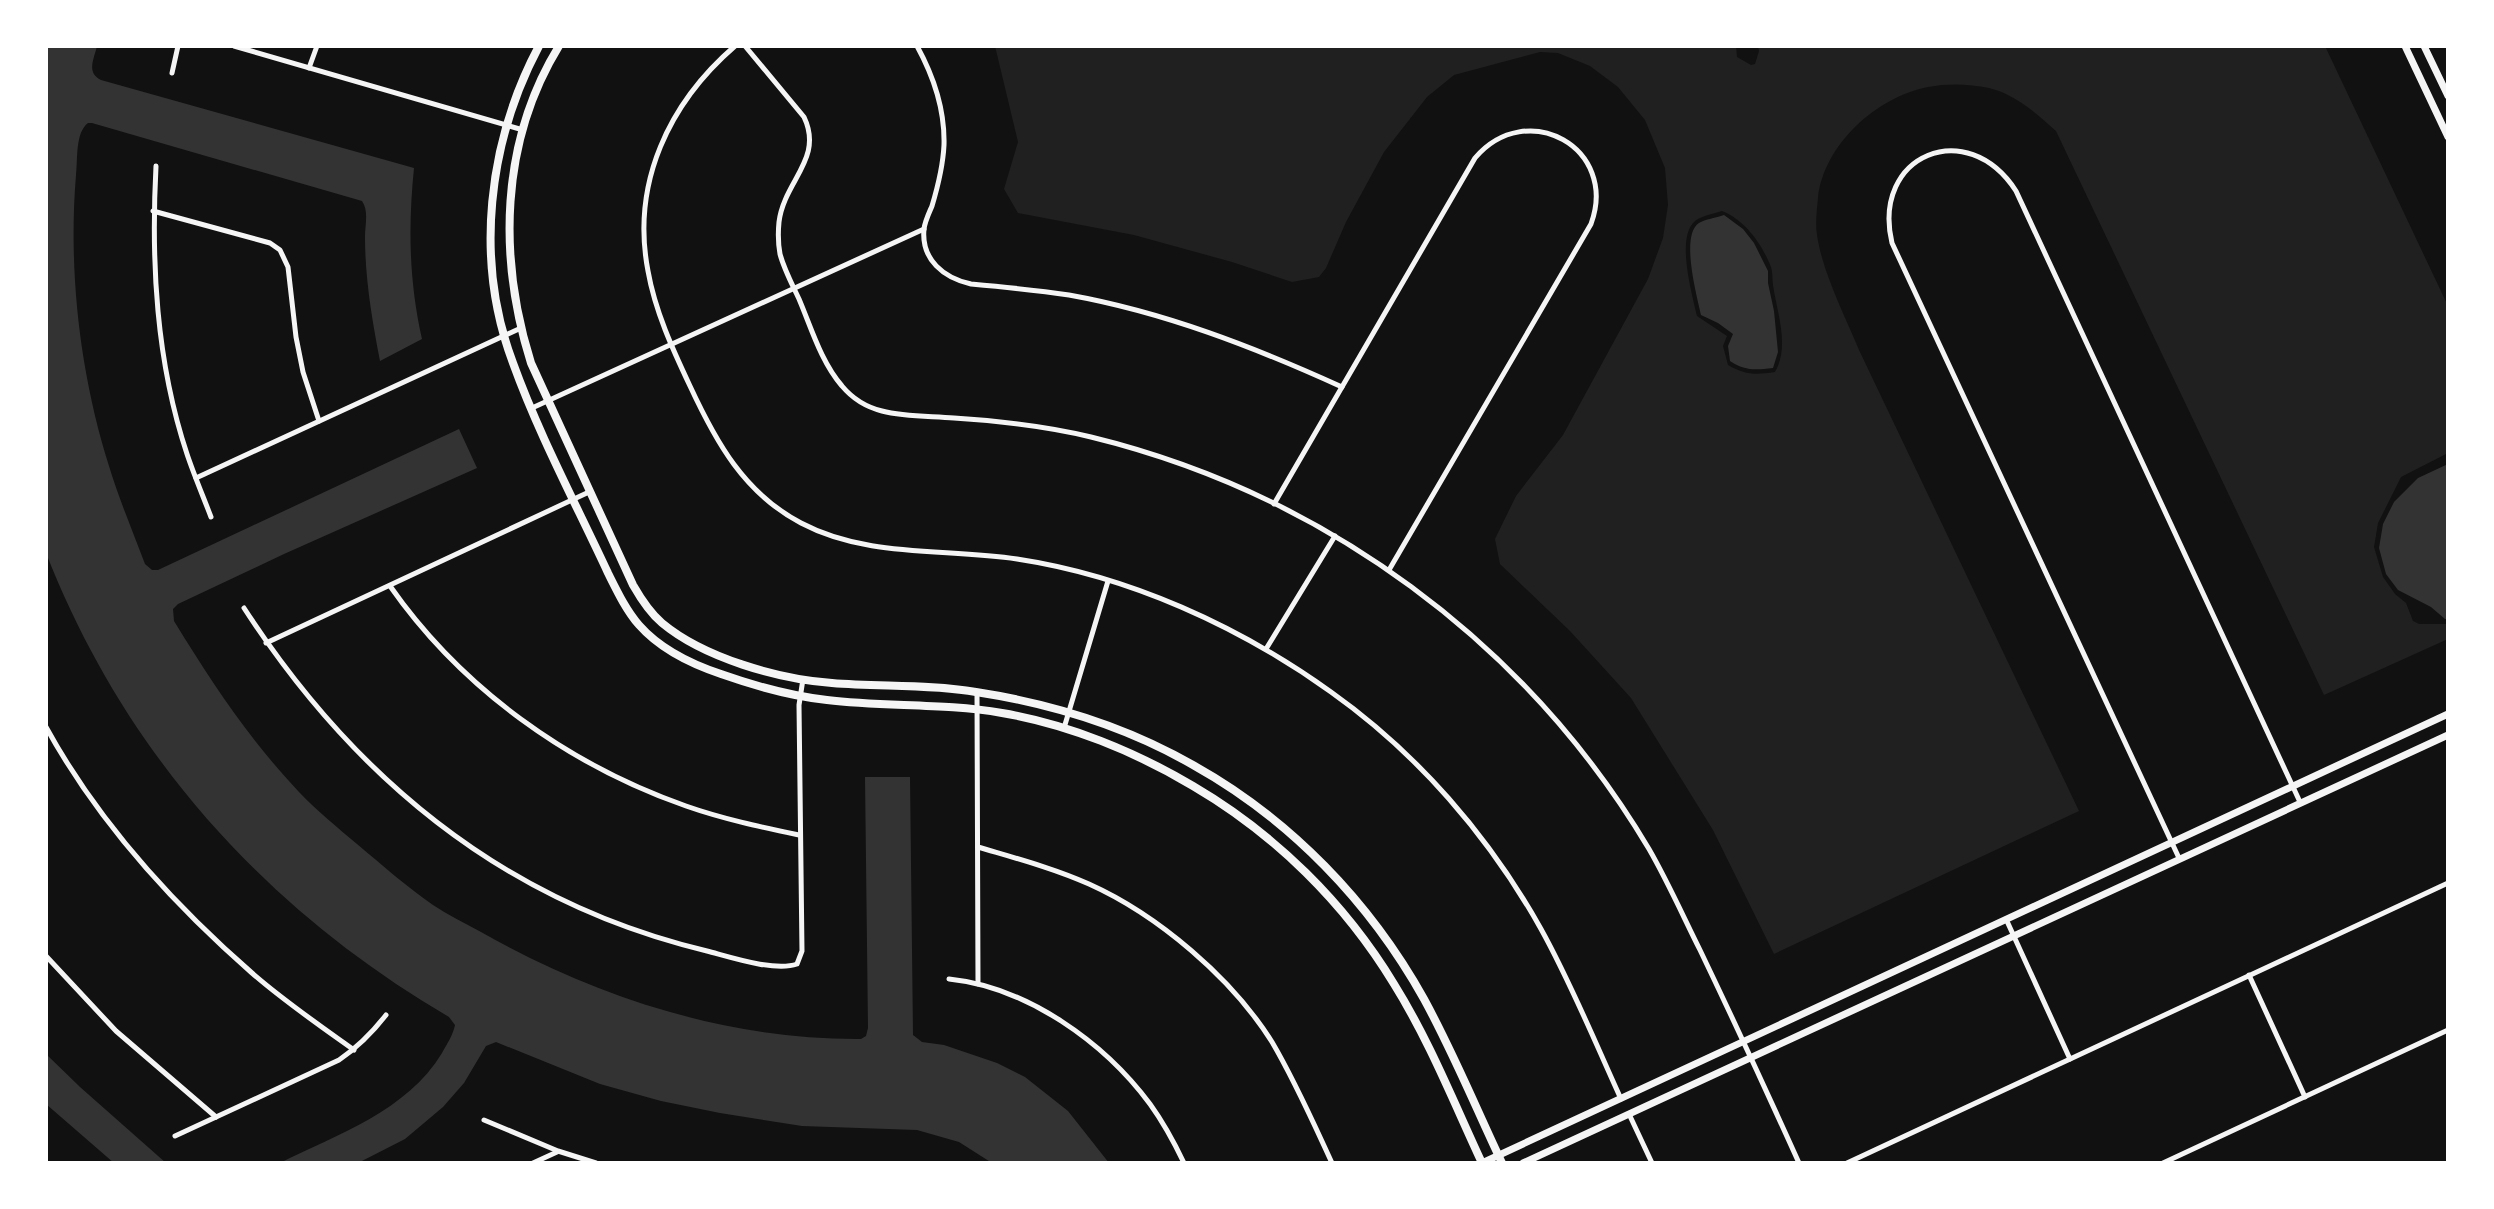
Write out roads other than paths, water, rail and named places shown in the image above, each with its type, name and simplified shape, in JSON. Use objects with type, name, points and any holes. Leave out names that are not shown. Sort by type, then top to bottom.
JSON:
[{"type":"main road","points":[[539,46],[516,94],[495,179],[491,236],[494,282],[504,336],[532,408],[619,594],[647,632],[676,655],[747,683],[801,696],[847,702],[977,709],[1021,716],[1064,728],[1160,767],[1194,786],[1258,830],[1310,876],[1357,930],[1393,981],[1482,1163]]},
{"type":"main road","points":[[559,46],[541,81],[523,130],[513,179],[509,241],[512,285],[531,363],[633,585],[647,607],[690,642],[731,660],[803,679],[846,684],[940,687],[1070,711],[1125,731],[1194,765],[1285,830],[1328,869],[1376,925],[1422,997],[1500,1159]]},
{"type":"street","points":[[172,73],[178,46]]},
{"type":"street","points":[[234,46],[523,130]]},
{"type":"street","points":[[309,68],[317,46]]},
{"type":"street","points":[[735,46],[710,69],[685,99],[666,133],[650,179],[646,207],[646,258],[656,304],[708,424],[730,461],[761,496],[796,521],[825,534],[865,546],[980,554],[1058,567],[1108,581],[1191,612],[1266,649],[1332,692],[1424,771],[1470,824],[1514,885],[1539,925],[1652,1163]]},
{"type":"street","points":[[745,46],[804,117],[810,131],[811,146],[806,160],[783,201],[779,219],[780,255],[837,380],[846,391],[885,412],[1071,432],[1169,460],[1228,482],[1335,536],[1389,570],[1440,608],[1505,665],[1565,729],[1627,814],[1661,872],[1799,1163]]},
{"type":"street","points":[[917,46],[936,87],[944,128],[942,170],[924,229],[927,250],[940,271],[960,281],[1067,295],[1135,310],[1235,341],[1342,387]]},
{"type":"street","points":[[2405,46],[2448,137]]},
{"type":"street","points":[[2424,46],[2448,96]]},
{"type":"street","points":[[1274,504],[1475,158],[1495,139],[1524,131],[1549,132],[1572,145],[1582,155],[1593,177],[1597,202],[1591,224],[1389,570]]},
{"type":"street","points":[[2179,858],[1892,243],[1888,213],[1896,185],[1917,161],[1944,151],[1973,154],[2003,173],[2016,191],[2300,802]]},
{"type":"street","points":[[156,166],[153,211],[155,284],[164,356],[181,433],[211,517]]},
{"type":"street","points":[[153,211],[270,243],[280,250],[288,267],[303,372],[319,421]]},
{"type":"street","points":[[532,408],[924,229]]},
{"type":"street","points":[[196,478],[521,328]]},
{"type":"street","points":[[266,643],[590,492]]},
{"type":"street","points":[[1266,649],[1335,536]]},
{"type":"street","points":[[1064,728],[1108,581]]},
{"type":"street","points":[[390,586],[416,620],[471,677],[501,704],[554,742],[598,768],[686,807],[799,835]]},
{"type":"street","points":[[244,608],[266,643],[326,720],[372,767],[435,822],[500,865],[549,893],[645,933],[749,961],[788,967],[797,964],[802,951],[799,835],[803,679]]},
{"type":"street","points":[[977,692],[978,984]]},
{"type":"street","points":[[1482,1163],[1500,1159],[1621,1099],[2448,714]]},
{"type":"street","points":[[46,727],[108,820],[184,908],[262,981],[354,1050]]},
{"type":"street","points":[[1523,1163],[2448,735]]},
{"type":"street","points":[[978,847],[1075,878],[1106,893],[1157,925],[1203,962],[1246,1007],[1271,1041],[1332,1163]]},
{"type":"street","points":[[1847,1163],[2448,883]]},
{"type":"street","points":[[2006,919],[2070,1059]]},
{"type":"street","points":[[46,956],[116,1031],[216,1117]]},
{"type":"street","points":[[2249,975],[2305,1097]]},
{"type":"street","points":[[949,979],[978,984],[1016,998],[1081,1036],[1105,1055],[1149,1103],[1184,1163]]},
{"type":"street","points":[[175,1136],[329,1065],[354,1050],[386,1015]]},
{"type":"street","points":[[2163,1163],[2448,1030]]},
{"type":"street","points":[[484,1120],[558,1151],[596,1163]]},
{"type":"street","points":[[533,1163],[558,1151]]}]
